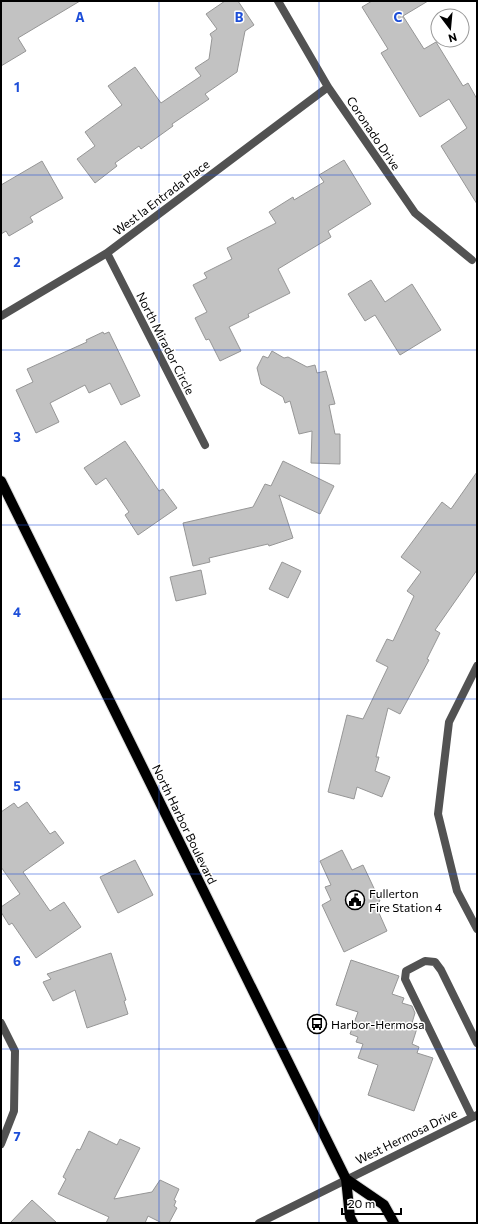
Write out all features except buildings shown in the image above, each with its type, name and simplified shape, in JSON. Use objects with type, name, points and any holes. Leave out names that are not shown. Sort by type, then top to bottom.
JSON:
[{"type":"main road","name":"North Harbor Boulevard","points":[[1,481],[346,1179],[350,1217],[353,1223]]},
{"type":"main road","points":[[346,1179],[384,1204],[394,1223]]},
{"type":"street","name":"Coronado Drive","points":[[278,1],[328,87],[415,214],[472,260]]},
{"type":"street","name":"West la Entrada Place","points":[[1,316],[107,253],[328,87]]},
{"type":"street","name":"North Mirador Circle","points":[[107,253],[204,445]]},
{"type":"street","points":[[477,666],[449,722],[438,814],[457,891],[477,929]]},
{"type":"street","points":[[475,1116],[405,979],[406,971],[425,962],[435,962],[441,970],[477,1043]]},
{"type":"street","points":[[1,1023],[15,1051],[14,1111],[1,1144]]},
{"type":"street","name":"West Hermosa Drive","points":[[260,1223],[475,1116]]},
{"type":"place","name":"Fullerton Fire Station 4","points":[[355,900]]},
{"type":"place","name":"Harbor-Hermosa","points":[[317,1024]]}]
